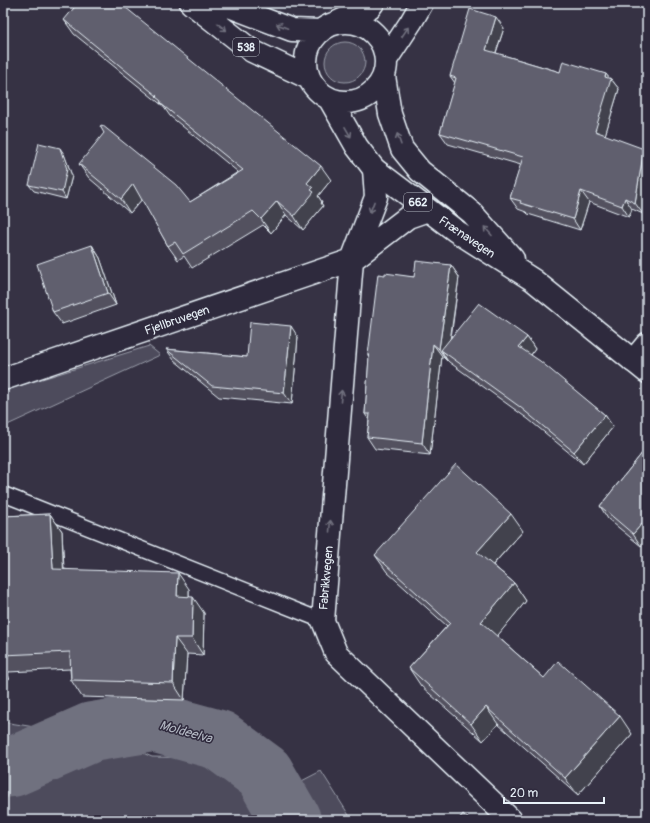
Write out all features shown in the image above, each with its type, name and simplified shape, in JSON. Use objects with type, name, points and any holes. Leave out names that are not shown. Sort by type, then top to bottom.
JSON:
[{"type":"main road","name":"538","points":[[191,3],[252,51],[309,78]]},
{"type":"main road","points":[[221,3],[292,30],[329,27]]},
{"type":"main road","points":[[309,78],[307,70],[307,52],[314,37],[329,27],[370,7],[373,3]]},
{"type":"main road","name":"662","points":[[309,78],[314,86],[329,98],[346,102],[364,98],[379,85],[385,68],[422,3]]},
{"type":"main road","name":"662","points":[[329,27],[348,22],[360,24],[370,30],[381,43],[385,68]]},
{"type":"main road","name":"Frænavegen","points":[[385,68],[390,114],[402,149],[420,171],[472,213],[533,280]]},
{"type":"main road","name":"Frænavegen","points":[[329,98],[357,147],[374,169],[456,232],[533,280],[640,367]]},
{"type":"main road","name":"Fabrikkvegen","points":[[374,169],[376,197],[352,260],[323,621],[336,653],[511,820]]},
{"type":"main road","points":[[352,260],[408,217],[428,210]]},
{"type":"main road","name":"Fjellbruvegen","points":[[3,379],[352,260]]},
{"type":"main road","points":[[640,367],[647,344]]},
{"type":"lane","points":[[3,494],[323,621]]},
{"type":"shaded area","points":[[349,42],[356,45],[362,51],[365,62],[364,70],[356,79],[349,82],[341,82],[334,79],[326,70],[325,58],[328,51],[337,43]]},
{"type":"shaded area","points":[[149,346],[160,355],[3,427],[3,391]]},
{"type":"shaded area","points":[[3,722],[111,739],[152,757],[207,758],[254,789],[292,786],[321,771],[352,820],[3,820]]},
{"type":"building","points":[[78,3],[120,3],[321,166],[307,183],[313,188],[311,190],[314,192],[294,216],[277,201],[261,219],[253,211],[183,254],[175,242],[168,246],[133,184],[121,199],[79,164],[104,133],[100,126],[102,125],[176,185],[190,202],[243,170],[160,103],[161,101],[156,97],[157,96],[64,20]]},
{"type":"building","points":[[470,9],[496,17],[486,50],[560,72],[563,61],[606,74],[605,77],[611,79],[595,131],[644,149],[635,203],[625,198],[622,206],[581,191],[573,219],[520,203],[521,201],[510,198],[523,157],[440,133],[456,78],[450,76]]},
{"type":"building","points":[[39,143],[60,148],[67,169],[62,192],[29,185]]},
{"type":"building","points":[[92,245],[108,293],[53,312],[37,264]]},
{"type":"building","points":[[416,261],[451,265],[439,349],[433,344],[422,443],[367,437],[370,414],[365,414],[368,355],[378,274],[385,275],[385,273],[414,277]]},
{"type":"building","points":[[479,303],[527,337],[519,347],[540,361],[605,415],[574,452],[520,407],[441,350]]},
{"type":"building","points":[[250,322],[291,326],[284,393],[212,386],[166,349],[247,357]]},
{"type":"building","points":[[647,447],[647,520],[646,519],[633,534],[600,506]]},
{"type":"building","points":[[456,464],[511,514],[477,552],[514,583],[481,622],[544,678],[558,661],[620,716],[565,778],[486,707],[471,724],[409,668],[450,623],[375,555]]},
{"type":"building","points":[[50,514],[53,569],[178,573],[177,596],[193,597],[192,638],[175,638],[173,683],[71,680],[70,652],[3,655],[3,516]]},
{"type":"building","points":[[463,814],[470,820],[458,820]]},
{"type":"waterway","name":"Moldeelva","points":[[3,768],[12,767],[92,732],[153,722],[219,740],[264,773],[291,820]]}]
